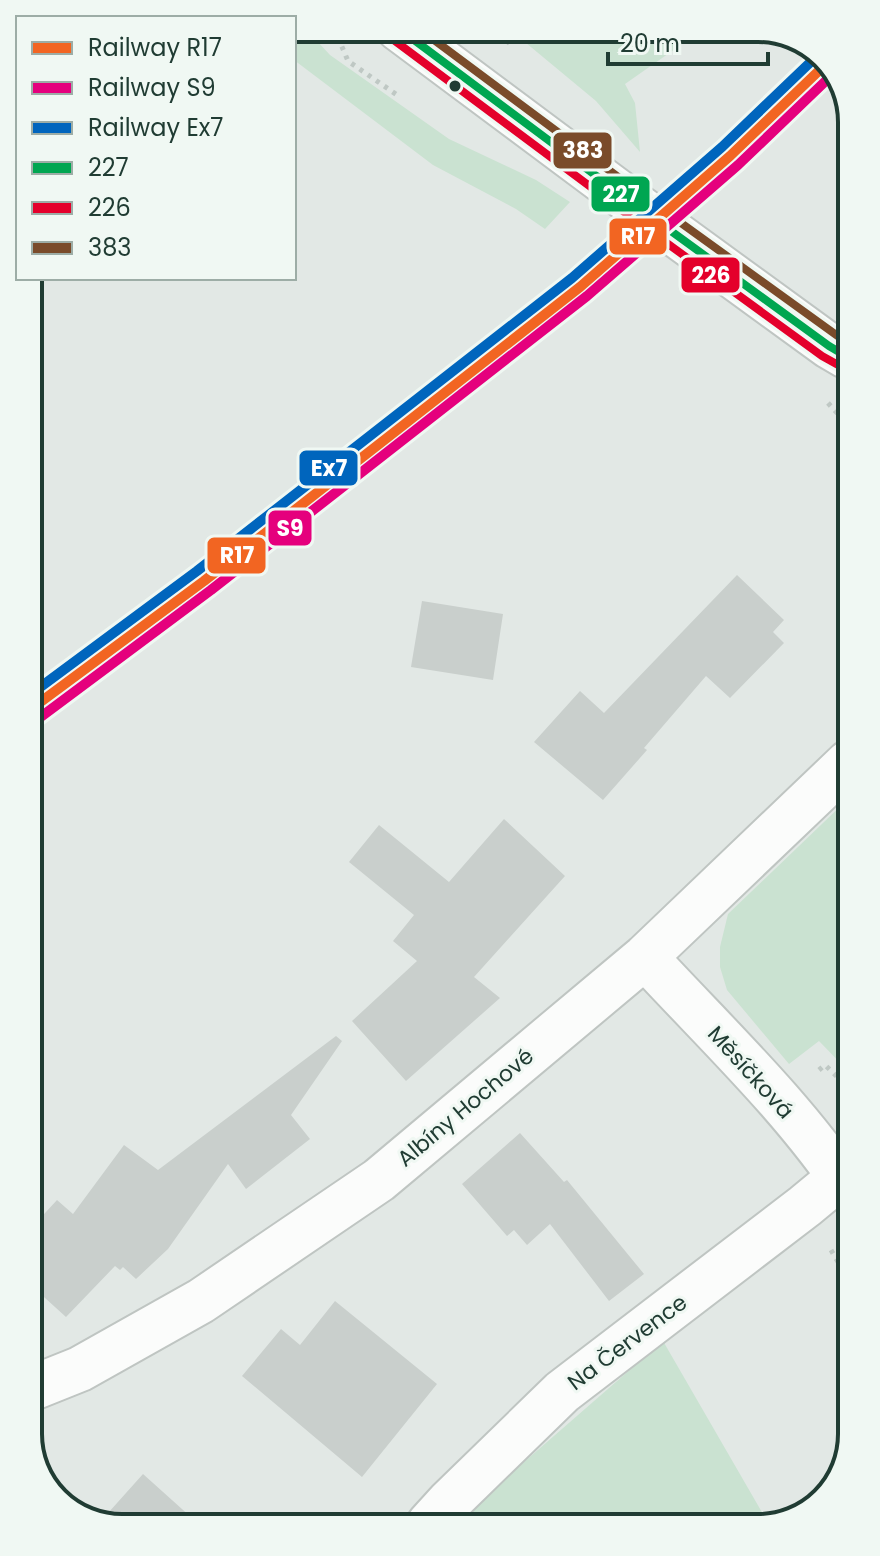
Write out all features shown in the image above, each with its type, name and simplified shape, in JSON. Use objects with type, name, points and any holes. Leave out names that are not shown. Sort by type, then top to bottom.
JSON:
[{"type":"street","points":[[417,42],[838,351]]},
{"type":"street","name":"Albíny Hochové","points":[[42,1384],[80,1369],[201,1301],[379,1180],[645,957],[838,773]]},
{"type":"street","name":"Měsíčková","points":[[645,957],[781,1103],[838,1176]]},
{"type":"street","name":"Na Července","points":[[439,1514],[562,1392],[805,1206],[838,1189]]},
{"type":"path","points":[[781,1103],[825,1065],[838,1077]]},
{"type":"green space","points":[[296,42],[318,42],[330,55],[449,139],[536,180],[570,202],[545,229],[516,209],[433,165],[296,62]]},
{"type":"green space","points":[[525,42],[685,42],[625,84],[635,103],[640,152],[596,101]]},
{"type":"green space","points":[[838,809],[838,1061],[819,1041],[789,1064],[727,990],[720,967],[720,947],[728,914]]},
{"type":"green space","points":[[663,1341],[763,1513],[758,1514],[464,1514]]},
{"type":"building","points":[[737,575],[784,620],[773,632],[784,643],[730,698],[706,676],[603,800],[534,742],[580,691],[604,713]]},
{"type":"building","points":[[422,601],[503,614],[493,680],[411,667]]},
{"type":"building","points":[[504,819],[565,876],[474,977],[500,998],[406,1081],[352,1021],[417,961],[393,941],[414,915],[349,862],[379,825],[449,882]]},
{"type":"building","points":[[336,1036],[342,1041],[291,1115],[310,1139],[246,1189],[228,1164],[168,1249],[136,1279],[123,1267],[120,1270],[115,1266],[66,1317],[42,1295],[42,1216],[57,1200],[73,1214],[124,1145],[158,1170]]},
{"type":"building","points":[[520,1133],[564,1182],[567,1180],[644,1274],[609,1301],[550,1224],[527,1245],[514,1230],[507,1236],[462,1184]]},
{"type":"building","points":[[335,1301],[437,1384],[362,1477],[242,1376],[281,1329],[300,1345]]},
{"type":"building","points":[[143,1474],[188,1514],[116,1514],[109,1513]]},
{"type":"rail line","name":"Ex7","points":[[42,686],[197,571],[572,278],[722,147],[811,62]]},
{"type":"rail line","name":"R17","points":[[42,701],[204,581],[580,287],[730,156],[819,70]]},
{"type":"rail line","name":"S9","points":[[42,716],[211,590],[587,296],[738,165],[827,80]]},
{"type":"transit line","name":"226","points":[[396,42],[631,217],[838,365]]},
{"type":"transit line","name":"227","points":[[417,42],[838,351]]},
{"type":"transit line","name":"383","points":[[437,42],[838,336]]}]
